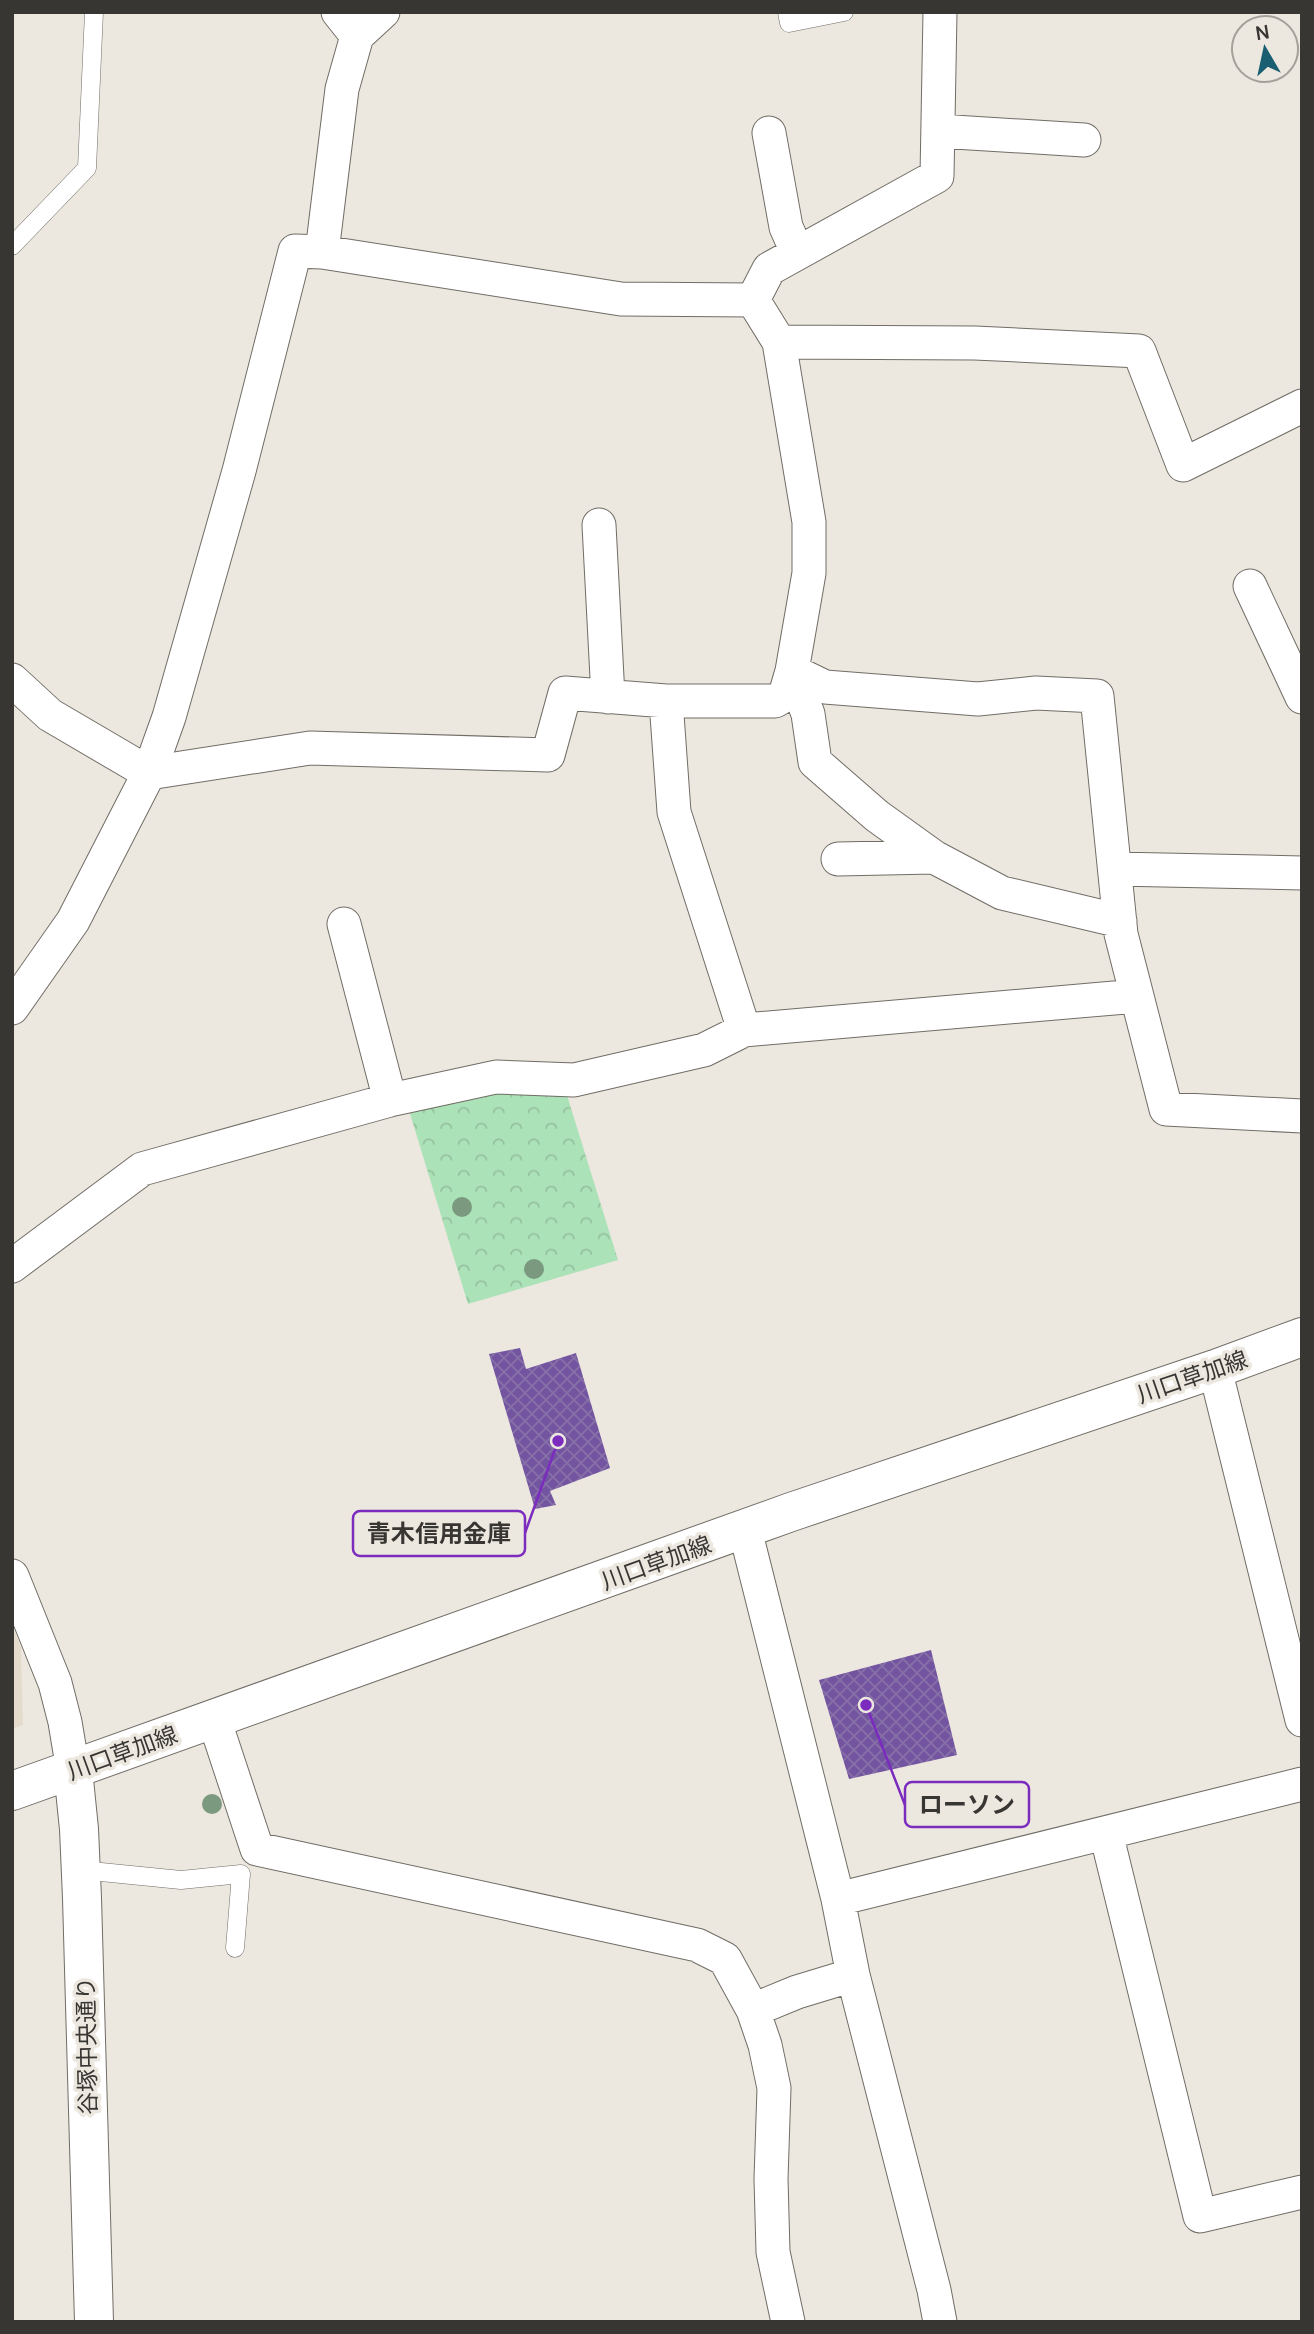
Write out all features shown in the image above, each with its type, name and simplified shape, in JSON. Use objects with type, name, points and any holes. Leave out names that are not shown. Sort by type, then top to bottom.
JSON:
[{"type":"main road","name":"川口草加線","points":[[12,1791],[745,1530],[1302,1338]]},
{"type":"main road","name":"谷塚中央通り","points":[[73,1770],[81,1870],[94,2322]]},
{"type":"street","points":[[322,252],[342,89],[347,24],[383,12]]},
{"type":"street","points":[[753,300],[769,270],[937,176],[940,12]]},
{"type":"street","points":[[938,131],[1084,140]]},
{"type":"street","points":[[769,133],[786,227],[797,252]]},
{"type":"street","points":[[12,1008],[73,921],[149,773],[169,718],[239,471],[295,251],[322,252],[621,299],[753,300]]},
{"type":"street","points":[[12,680],[50,715],[149,773],[310,748],[548,755],[565,693],[666,701],[775,701],[785,695],[792,671],[809,573],[809,522],[779,342],[753,300]]},
{"type":"street","points":[[779,342],[975,343],[1139,351],[1183,465],[1302,406]]},
{"type":"street","points":[[599,525],[608,696]]},
{"type":"street","points":[[1250,586],[1302,697]]},
{"type":"street","points":[[792,671],[808,714],[815,762],[877,816],[934,857],[1002,893],[1120,920]]},
{"type":"street","points":[[792,671],[825,687],[837,688],[978,699],[1036,693],[1097,696],[1121,934],[1166,1109],[1302,1116]]},
{"type":"street","points":[[666,701],[674,812],[744,1030]]},
{"type":"street","points":[[838,859],[934,857]]},
{"type":"street","points":[[1115,869],[1302,873]]},
{"type":"street","points":[[344,924],[390,1100]]},
{"type":"street","points":[[12,1266],[142,1169],[390,1100],[496,1077],[574,1080],[704,1051],[744,1030],[1137,996]]},
{"type":"street","points":[[1215,1369],[1302,1720]]},
{"type":"street","points":[[745,1530],[940,2322]]},
{"type":"street","points":[[12,1576],[55,1683],[73,1770]]},
{"type":"street","points":[[214,1719],[257,1849],[697,1945],[725,1959],[753,2010],[765,2045],[774,2088],[771,2179],[774,2252],[788,2322]]},
{"type":"street","points":[[838,1899],[1302,1784]]},
{"type":"street","points":[[1106,1833],[1200,2216],[1302,2192]]},
{"type":"street","points":[[753,2010],[797,1992],[853,1975]]},
{"type":"lane","points":[[12,246],[87,168],[94,12]]},
{"type":"lane","points":[[787,12],[789,23],[844,12]]},
{"type":"lane","points":[[81,1870],[181,1880],[241,1874],[235,1948]]},
{"type":"shaded area","points":[[12,1625],[21,1648],[23,1725],[12,1729]]},
{"type":"green space","points":[[482,1088],[566,1092],[618,1260],[468,1304],[408,1107]]},
{"type":"building","points":[[520,1348],[526,1369],[576,1353],[610,1468],[550,1491],[556,1505],[535,1509],[489,1354]]},
{"type":"building","points":[[931,1650],[957,1755],[849,1779],[819,1680]]},
{"type":"place","name":"青木信用金庫","points":[[558,1441]]},
{"type":"place","name":"ローソン","points":[[866,1705]]}]
